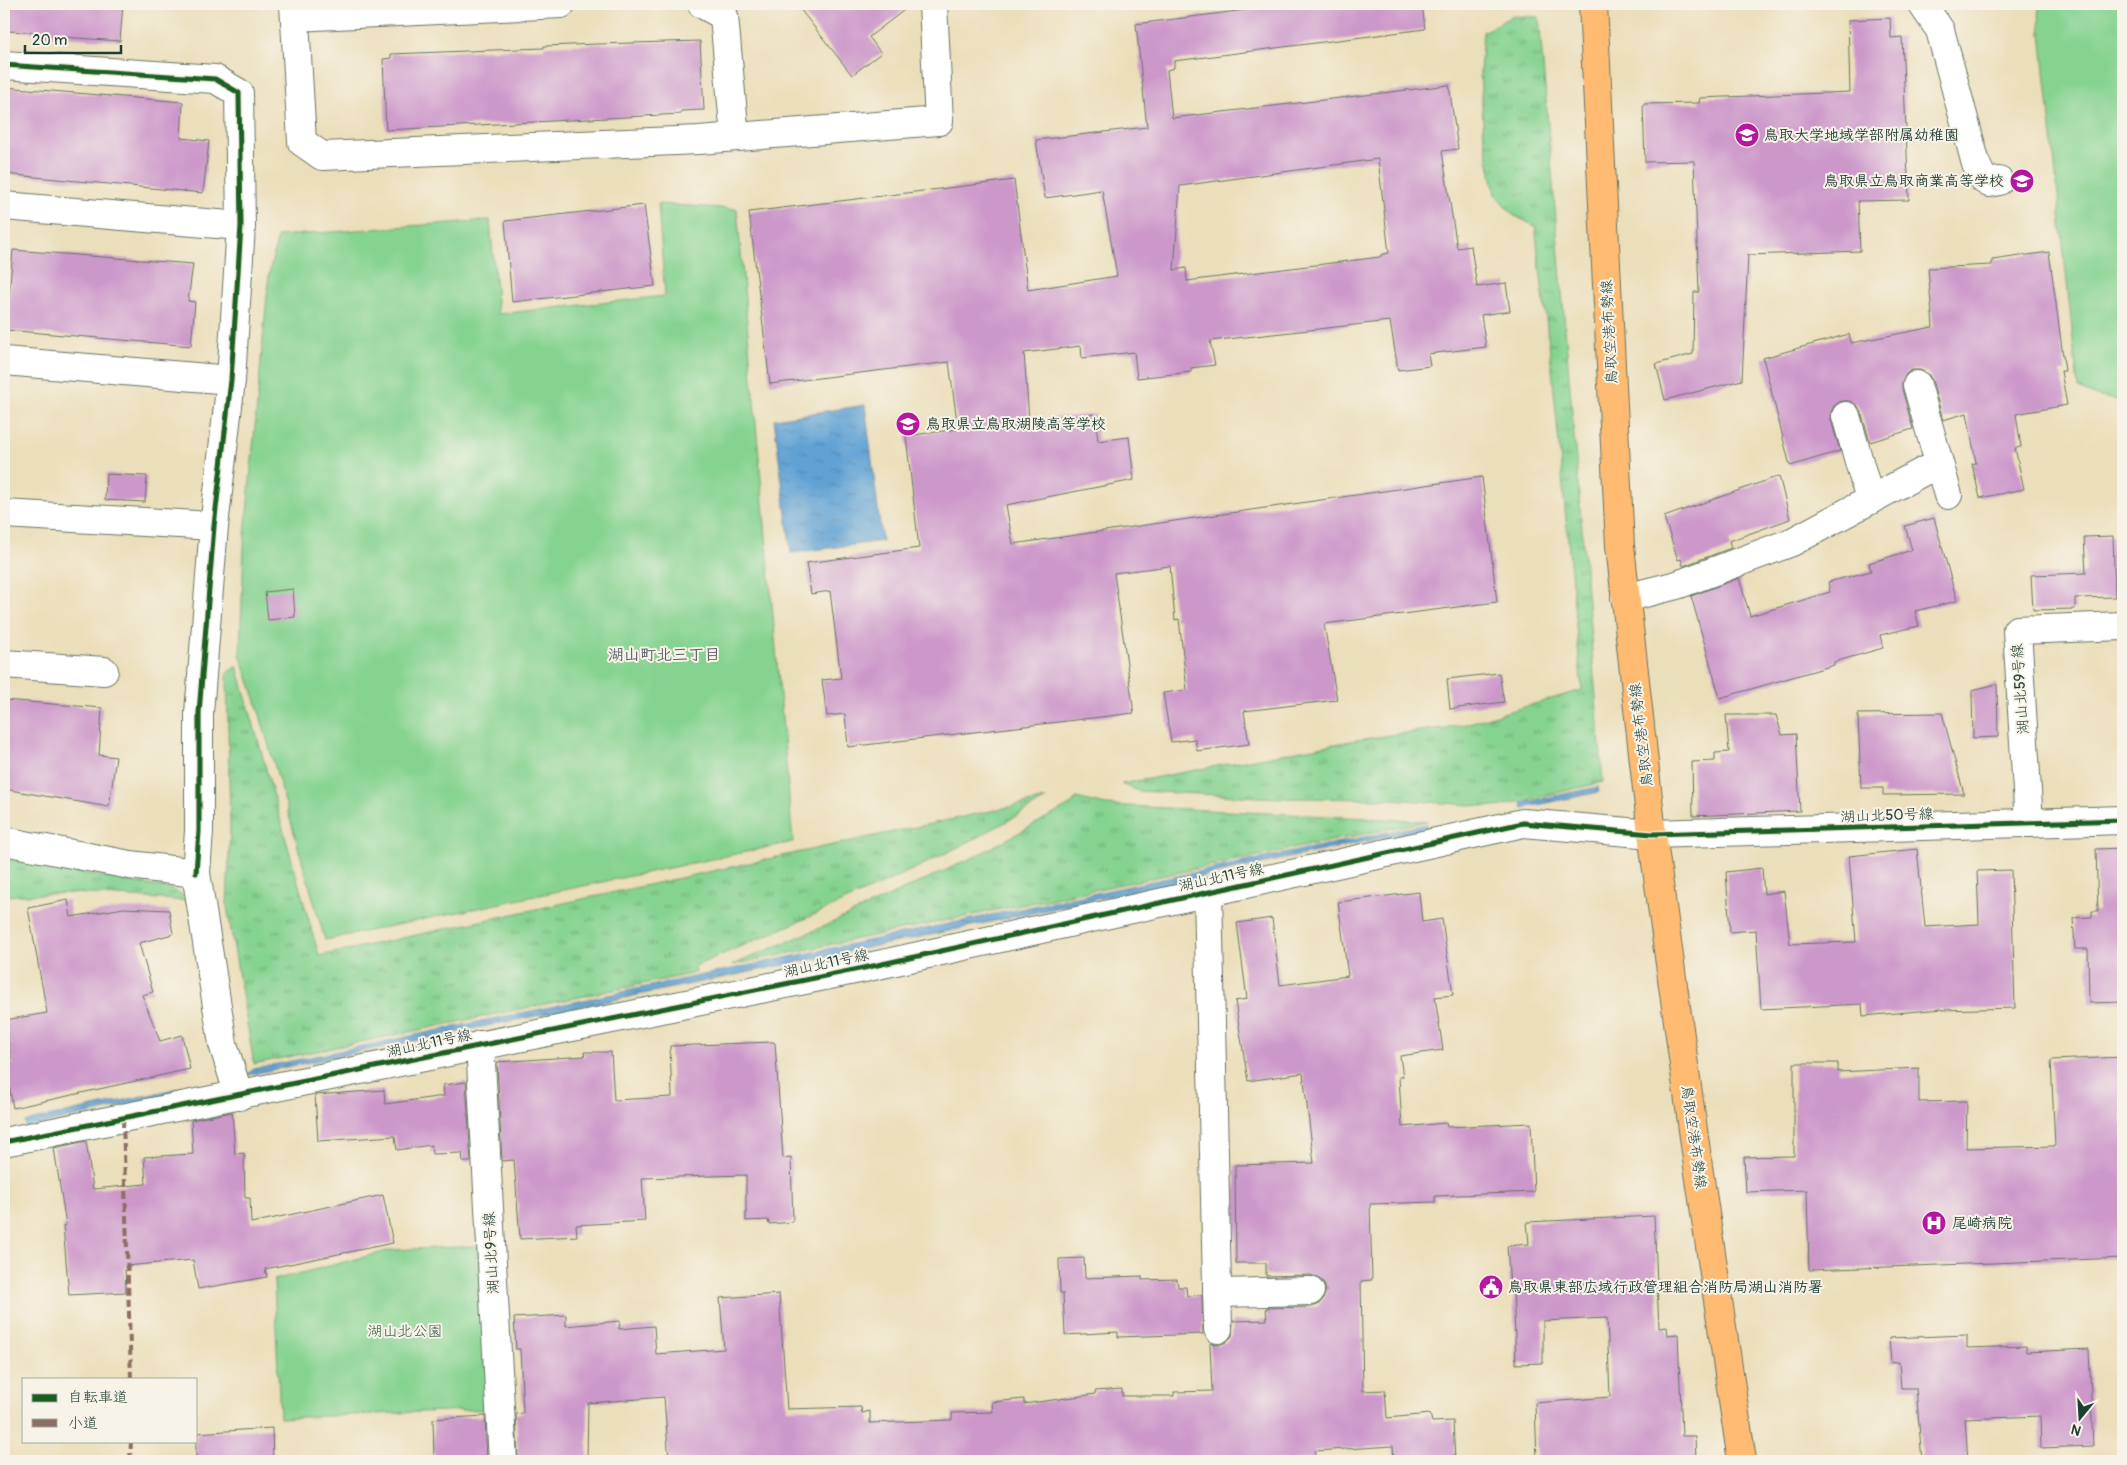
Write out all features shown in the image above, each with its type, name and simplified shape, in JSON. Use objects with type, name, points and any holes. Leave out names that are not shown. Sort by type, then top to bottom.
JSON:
[{"type":"main road","name":"鳥取空港布勢線","points":[[1593,4],[1620,546],[1625,598],[1652,834],[1698,1166],[1742,1461]]},
{"type":"street","points":[[561,4],[294,10],[302,142],[322,156],[735,137],[939,121],[933,4]]},
{"type":"street","points":[[702,4],[724,16],[735,137]]},
{"type":"street","points":[[1922,4],[1940,30],[1976,164],[1983,180],[1989,183],[1999,181]]},
{"type":"street","points":[[4,65],[215,79],[239,93],[241,226],[231,380],[214,526],[199,713],[199,831],[196,873],[223,1044],[239,1096]]},
{"type":"street","points":[[4,206],[241,226]]},
{"type":"street","points":[[4,361],[231,380]]},
{"type":"street","points":[[1917,385],[1948,495]]},
{"type":"street","points":[[1846,416],[1870,500]]},
{"type":"street","points":[[1625,598],[1677,585],[1792,542],[1939,463]]},
{"type":"street","points":[[4,514],[214,526]]},
{"type":"street","name":"湖山北59号線","points":[[2029,823],[2017,630],[2123,626]]},
{"type":"street","points":[[4,664],[104,671]]},
{"type":"street","name":"湖山北50号線","points":[[1652,834],[2123,820]]},
{"type":"street","name":"湖山北11号線","points":[[4,1142],[239,1096],[480,1045],[864,968],[1523,823],[1652,834]]},
{"type":"street","points":[[4,841],[130,865],[196,873]]},
{"type":"street","points":[[1208,892],[1218,1329]]},
{"type":"street","name":"湖山北9号線","points":[[480,1045],[502,1461]]},
{"type":"street","points":[[1217,1293],[1310,1291]]},
{"type":"green space","points":[[2038,4],[2123,4],[2123,401],[2096,396],[2078,388]]},
{"type":"green space","points":[[1512,16],[1539,17],[1603,782],[1497,807],[1390,799],[1280,798],[1138,791],[1121,784],[1356,740],[1462,725],[1582,690],[1552,370],[1535,226],[1513,215],[1495,194],[1484,137],[1480,73],[1483,32]]},
{"type":"green space","points":[[658,204],[737,209],[793,842],[325,940],[256,701],[240,654],[244,545],[269,274],[278,236],[490,220],[498,314],[665,296]]},
{"type":"green space","points":[[237,666],[319,956],[1046,799],[961,846],[873,888],[695,966],[696,973],[254,1064],[227,907],[230,828],[227,673]]},
{"type":"green space","points":[[1076,798],[1106,805],[1427,821],[732,965],[827,925],[974,857],[1072,804]]},
{"type":"green space","points":[[4,859],[172,889],[190,901],[73,893],[4,896]]},
{"type":"green space","name":"湖山北公園","points":[[480,1246],[492,1409],[280,1418],[274,1280],[391,1250]]},
{"type":"water","points":[[865,405],[882,541],[791,553],[774,419]]},
{"type":"water","points":[[1598,787],[1599,792],[1523,808],[1522,803]]},
{"type":"water","points":[[1427,824],[1428,828],[911,939],[247,1075],[253,1069]]},
{"type":"water","points":[[189,1086],[190,1091],[26,1128],[25,1122]]},
{"type":"building","points":[[4,4],[123,4],[120,41],[33,35],[34,32],[4,31]]},
{"type":"building","points":[[796,4],[912,4],[869,37],[881,53],[852,75]]},
{"type":"building","points":[[1292,4],[1422,4],[1425,29],[1174,61],[1174,68],[1167,70],[1172,118],[1449,85],[1458,149],[1442,151],[1457,248],[1471,246],[1477,287],[1506,283],[1510,311],[1481,315],[1486,347],[1428,354],[1430,366],[1398,370],[1390,321],[1210,341],[1215,365],[1191,368],[1191,372],[1137,378],[1134,352],[1082,358],[1081,346],[1024,353],[1029,420],[1095,414],[1098,441],[1129,437],[1134,480],[1006,505],[1013,544],[1482,477],[1497,602],[1324,624],[1337,700],[1244,711],[1249,744],[1197,751],[1195,739],[1171,742],[1163,693],[1187,690],[1179,619],[1175,620],[1170,566],[1114,573],[1134,713],[848,747],[845,714],[827,716],[822,680],[841,678],[830,591],[811,594],[806,563],[919,548],[906,436],[958,429],[949,362],[770,384],[749,212],[1014,180],[1028,290],[1117,276],[1102,190],[1045,198],[1036,140],[1147,127],[1136,24]],"holes":[[[1378,159],[1389,253],[1380,257],[1187,281],[1186,268],[1174,270],[1180,186]]]},
{"type":"building","points":[[1890,18],[1891,38],[1902,37],[1909,200],[1858,201],[1860,251],[1748,255],[1742,380],[1665,400],[1656,364],[1693,354],[1694,292],[1699,292],[1694,161],[1645,162],[1643,104],[1699,103],[1700,98],[1850,92],[1848,20]]},
{"type":"building","points":[[700,41],[704,110],[681,111],[681,114],[386,130],[383,59],[391,58],[391,54],[544,48],[544,46]]},
{"type":"building","points":[[4,87],[183,102],[181,138],[209,141],[203,193],[4,174]]},
{"type":"building","points":[[644,205],[655,286],[512,302],[505,221]]},
{"type":"building","points":[[13,250],[193,264],[188,301],[195,302],[191,346],[6,330]]},
{"type":"building","points":[[2049,252],[2065,371],[2061,371],[2067,405],[2016,414],[2021,447],[2015,448],[2024,489],[1980,498],[1972,464],[1976,463],[1967,413],[1943,420],[1932,380],[1928,374],[1920,370],[1912,370],[1906,374],[1902,382],[1902,389],[1913,429],[1870,442],[1857,405],[1849,401],[1841,401],[1834,406],[1831,413],[1831,420],[1840,451],[1790,466],[1763,358],[1849,334],[1851,343],[1933,327],[1928,268],[1992,265],[1992,260]]},
{"type":"building","points":[[106,474],[147,476],[145,502],[105,500]]},
{"type":"building","points":[[1779,476],[1790,519],[1729,541],[1731,548],[1683,566],[1681,559],[1678,560],[1664,517]]},
{"type":"building","points":[[1934,518],[1957,601],[1915,611],[1919,626],[1880,635],[1883,648],[1834,662],[1834,665],[1720,698],[1691,596],[1739,578],[1750,616],[1830,592],[1828,582],[1871,571],[1869,563],[1912,550],[1905,526]]},
{"type":"building","points":[[2113,536],[2115,597],[2075,598],[2075,609],[2033,610],[2031,575],[2086,573],[2084,537]]},
{"type":"building","points":[[293,589],[295,617],[268,620],[265,592]]},
{"type":"building","points":[[1499,673],[1504,702],[1450,709],[1447,679]]},
{"type":"building","points":[[1997,684],[1998,737],[1973,738],[1972,690]]},
{"type":"building","points":[[4,700],[102,708],[99,755],[116,757],[109,807],[4,789]]},
{"type":"building","points":[[1942,713],[1964,794],[1883,795],[1883,788],[1861,788],[1858,714]]},
{"type":"building","points":[[1726,715],[1776,715],[1782,735],[1796,734],[1800,811],[1693,816],[1692,762],[1715,761],[1715,753],[1729,752]]},
{"type":"building","points":[[2123,848],[2123,1002],[2089,1003],[2088,949],[2075,949],[2073,918],[2092,917],[2092,911],[2098,911],[2096,849]]},
{"type":"building","points":[[1917,849],[1925,927],[1979,924],[1977,871],[2011,870],[2015,1008],[1942,1009],[1863,1016],[1862,1004],[1761,1009],[1756,930],[1730,932],[1726,872],[1762,868],[1764,894],[1784,891],[1790,944],[1856,942],[1849,856]]},
{"type":"building","points":[[1419,892],[1422,922],[1442,919],[1453,995],[1435,997],[1443,1050],[1400,1056],[1403,1077],[1399,1077],[1402,1127],[1446,1123],[1447,1127],[1531,1123],[1534,1192],[1435,1196],[1435,1202],[1370,1204],[1372,1280],[1361,1281],[1363,1391],[1385,1390],[1387,1418],[1430,1414],[1432,1422],[1453,1421],[1455,1461],[1394,1461],[1393,1446],[1315,1451],[1315,1459],[1259,1461],[1259,1457],[1183,1461],[669,1461],[664,1397],[588,1403],[587,1461],[518,1461],[516,1414],[523,1413],[520,1349],[516,1349],[514,1318],[566,1315],[566,1326],[620,1321],[619,1329],[654,1326],[656,1354],[724,1349],[720,1298],[779,1294],[787,1409],[861,1407],[862,1413],[870,1411],[870,1423],[952,1420],[952,1413],[993,1412],[992,1402],[1024,1399],[1024,1404],[1095,1394],[1095,1391],[1122,1389],[1122,1396],[1174,1396],[1174,1392],[1212,1391],[1210,1343],[1219,1345],[1226,1342],[1232,1336],[1233,1321],[1267,1320],[1266,1308],[1310,1307],[1318,1305],[1326,1291],[1324,1283],[1317,1277],[1310,1275],[1266,1276],[1266,1263],[1236,1263],[1235,1165],[1314,1163],[1303,1073],[1248,1081],[1235,1001],[1247,999],[1237,923],[1272,918],[1280,985],[1348,976],[1338,902]]},
{"type":"building","points":[[68,900],[71,917],[124,908],[169,910],[173,934],[139,943],[153,992],[142,995],[160,1041],[182,1035],[190,1069],[13,1108],[6,1066],[12,1065],[5,1020],[47,1013],[28,908]]},
{"type":"building","points":[[775,1043],[783,1158],[791,1157],[793,1222],[769,1224],[768,1220],[746,1221],[746,1175],[642,1178],[645,1221],[576,1225],[577,1236],[520,1239],[514,1160],[502,1161],[497,1062],[585,1056],[584,1052],[611,1052],[614,1100],[672,1097],[670,1046]]},
{"type":"building","points":[[2123,1057],[2123,1258],[1809,1270],[1807,1190],[1746,1192],[1744,1157],[1794,1156],[1794,1063],[1838,1063],[1838,1072],[1919,1068],[1919,1102],[1967,1101],[1966,1148],[2055,1146],[2051,1060]]},
{"type":"building","points":[[466,1082],[471,1162],[463,1162],[462,1153],[432,1154],[431,1145],[397,1150],[395,1136],[318,1141],[315,1095],[384,1090],[385,1104],[444,1096],[443,1085]]},
{"type":"building","points":[[232,1112],[235,1154],[244,1153],[245,1198],[250,1198],[251,1223],[383,1195],[393,1243],[265,1269],[267,1277],[198,1289],[193,1260],[125,1266],[126,1292],[69,1295],[63,1226],[66,1225],[54,1148],[86,1141],[93,1189],[146,1184],[144,1157],[193,1154],[191,1120]]},
{"type":"building","points":[[1654,1216],[1659,1328],[1667,1327],[1668,1335],[1678,1334],[1682,1436],[1695,1436],[1696,1460],[1537,1461],[1535,1403],[1610,1397],[1607,1318],[1543,1321],[1543,1363],[1516,1364],[1513,1287],[1510,1287],[1507,1246],[1529,1244],[1527,1222]]},
{"type":"building","points":[[1084,1258],[1085,1278],[1142,1276],[1142,1280],[1177,1279],[1178,1287],[1186,1287],[1187,1296],[1202,1295],[1203,1334],[1118,1337],[1118,1332],[1065,1335],[1063,1293],[1060,1293],[1059,1259]]},
{"type":"building","points":[[1967,1335],[1967,1348],[2026,1346],[2026,1352],[2089,1349],[2093,1446],[2041,1448],[2040,1416],[1965,1419],[1968,1461],[1922,1461],[1916,1388],[1901,1388],[1899,1362],[1891,1363],[1889,1338]]},
{"type":"building","points":[[485,1416],[487,1461],[434,1461],[433,1419]]},
{"type":"building","points":[[272,1428],[273,1461],[196,1461],[198,1433]]},
{"type":"marked path","points":[[123,1119],[131,1378]]},
{"type":"marked path","points":[[130,1461],[131,1442]]},
{"type":"cycle path","points":[[4,65],[215,79],[239,93],[241,226],[231,380],[214,526],[199,713],[199,831],[196,873]]},
{"type":"cycle path","points":[[4,1142],[864,968],[1523,823],[1652,834],[2123,820]]},
{"type":"place","name":"鳥取大学地域学部附属幼稚園","points":[[1747,135]]},
{"type":"place","name":"鳥取県立鳥取商業高等学校","points":[[2022,181]]},
{"type":"place","name":"鳥取県立鳥取湖陵高等学校","points":[[908,424]]},
{"type":"place","name":"尾崎病院","points":[[1934,1223]]},
{"type":"place","name":"鳥取県東部広域行政管理組合消防局湖山消防署","points":[[1491,1287]]},
{"type":"district","name":"湖山町北三丁目","points":[[664,654]]}]
